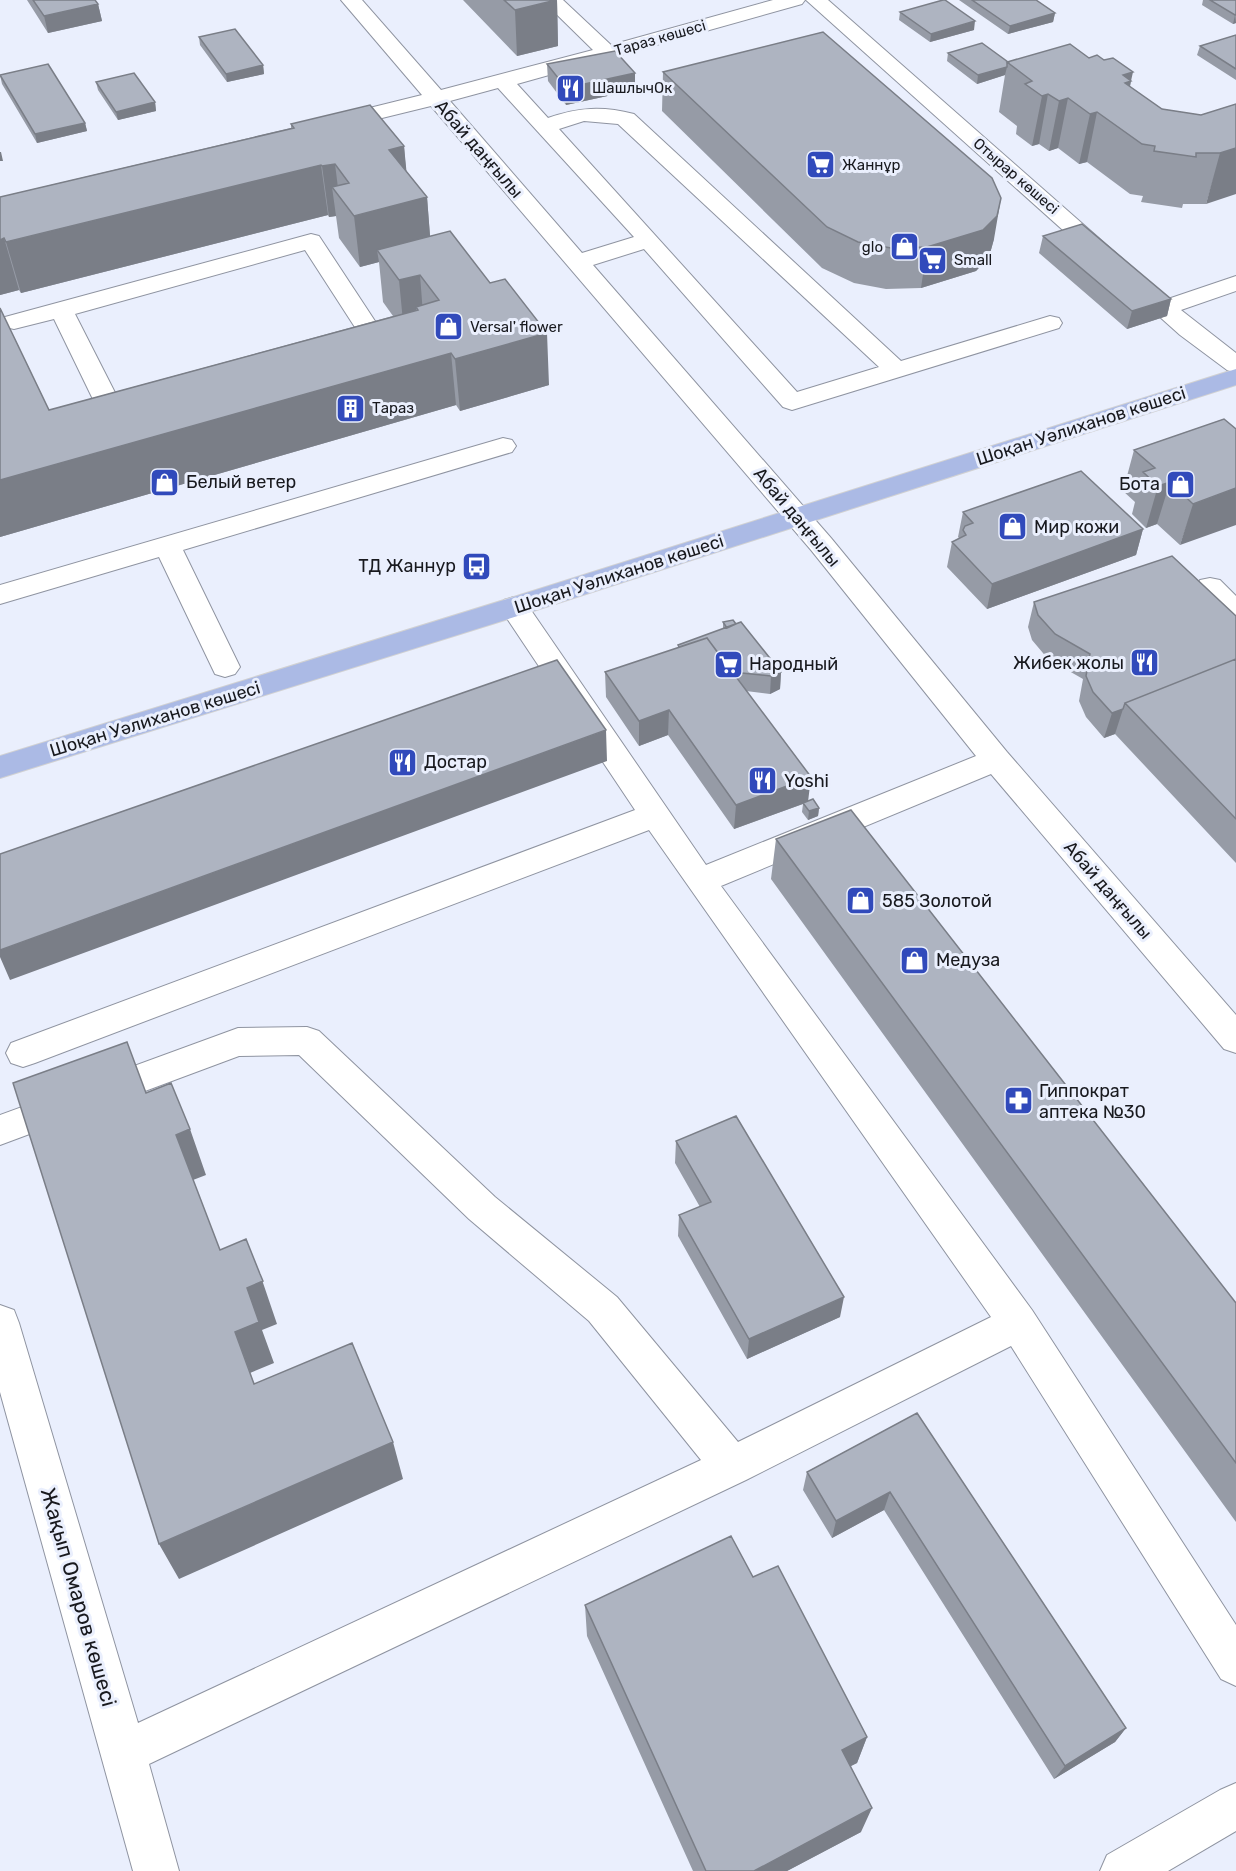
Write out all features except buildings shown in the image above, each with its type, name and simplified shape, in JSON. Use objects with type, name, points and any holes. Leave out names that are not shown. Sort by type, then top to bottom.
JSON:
[{"type":"main road","name":"Шоқан Уәлиханов көшесі","points":[[0,767],[514,607],[1236,377]]},
{"type":"street","name":"Абай даңғылы","points":[[351,0],[797,517],[996,760],[1236,1040]]},
{"type":"street","points":[[552,0],[608,53]]},
{"type":"street","name":"Тараз көшесі","points":[[309,130],[435,100],[795,0]]},
{"type":"street","name":"Отырар көшесі","points":[[816,0],[1164,308],[1226,358]]},
{"type":"street","points":[[503,81],[649,240],[792,402],[1050,323]]},
{"type":"street","points":[[544,127],[569,117],[604,112],[626,119],[895,369]]},
{"type":"street","points":[[578,262],[649,240]]},
{"type":"street","points":[[14,322],[310,241],[384,353],[349,362]]},
{"type":"street","points":[[1164,308],[1236,283]]},
{"type":"street","points":[[61,310],[130,422],[81,436]]},
{"type":"street","points":[[0,595],[503,446]]},
{"type":"street","points":[[167,546],[225,667]]},
{"type":"street","points":[[1210,587],[1236,612]]},
{"type":"street","points":[[514,607],[551,683],[655,815],[1018,1323],[1236,1664]]},
{"type":"street","points":[[700,881],[996,760]]},
{"type":"street","points":[[23,1053],[655,815]]},
{"type":"street","points":[[0,1130],[238,1042],[308,1041],[482,1208],[603,1309],[732,1466]]},
{"type":"street","name":"Жақып Омаров көшесі","points":[[0,1323],[156,1871]]},
{"type":"street","points":[[124,1753],[732,1466],[1018,1323]]},
{"type":"street","points":[[1123,1871],[1236,1806]]},
{"type":"place","name":"ШашлычОк","points":[[571,88]]},
{"type":"place","name":"Жаннұр","points":[[821,165]]},
{"type":"place","name":"glo","points":[[904,247]]},
{"type":"place","name":"Small","points":[[933,260]]},
{"type":"place","name":"Versal' flower","points":[[449,327]]},
{"type":"place","name":"Тараз","points":[[351,408]]},
{"type":"place","name":"Белый ветер","points":[[165,482]]},
{"type":"place","name":"Бота","points":[[1181,484]]},
{"type":"place","name":"Мир кожи","points":[[1013,527]]},
{"type":"place","name":"ТД Жаннур","points":[[477,566]]},
{"type":"place","name":"Жибек жолы","points":[[1145,663]]},
{"type":"place","name":"Народный","points":[[728,664]]},
{"type":"place","name":"Достар","points":[[403,762]]},
{"type":"place","name":"Yoshi","points":[[763,781]]},
{"type":"place","name":"585 Золотой","points":[[861,901]]},
{"type":"place","name":"Медуза","points":[[915,960]]},
{"type":"place","name":"Гиппократ аптека №30","points":[[1018,1101]]}]
